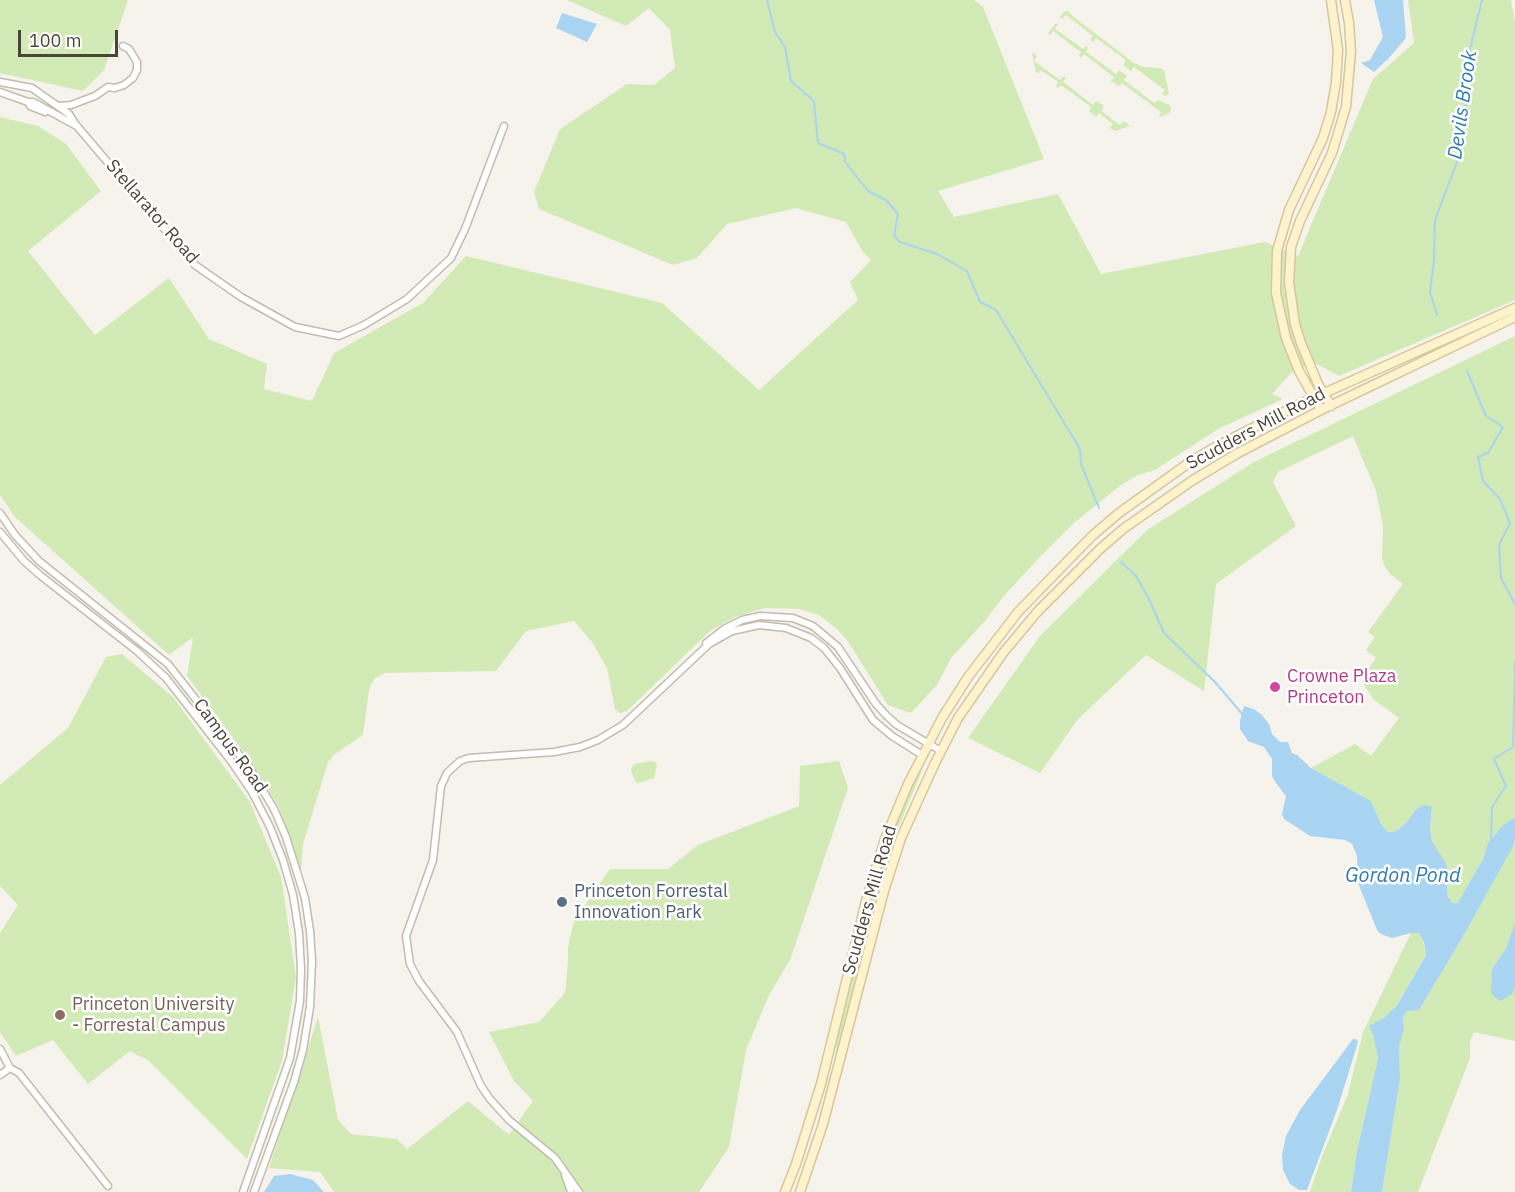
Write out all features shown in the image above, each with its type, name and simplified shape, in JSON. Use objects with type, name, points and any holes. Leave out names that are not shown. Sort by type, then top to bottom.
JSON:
[{"type":"main road","points":[[1321,410],[1299,370],[1287,338],[1276,293],[1276,251],[1289,210],[1323,138],[1331,112],[1338,50],[1331,0]]},
{"type":"main road","points":[[1331,406],[1318,384],[1295,324],[1288,282],[1291,247],[1300,221],[1332,153],[1346,107],[1351,51],[1345,0]]},
{"type":"main road","name":"Scudders Mill Road","points":[[785,1192],[821,1084],[876,866],[897,809],[922,755],[968,677],[1018,612],[1092,536],[1119,513],[1190,462],[1323,393],[1515,308]]},
{"type":"main road","name":"Scudders Mill Road","points":[[800,1192],[824,1124],[884,891],[902,838],[958,718],[1003,653],[1038,611],[1100,549],[1123,529],[1193,480],[1238,453],[1321,410],[1515,317]]},
{"type":"street","points":[[59,106],[71,105],[95,96],[108,87],[115,88],[124,85],[136,75],[137,62],[129,49],[123,46]]},
{"type":"street","name":"Stellarator Road","points":[[0,82],[25,87],[69,114],[195,265],[241,297],[295,327],[339,336],[364,325],[407,299],[451,258],[465,229],[504,126]]},
{"type":"street","name":"Stellarator Road","points":[[0,92],[28,102],[30,106],[50,112],[76,125]]},
{"type":"street","name":"Campus Road","points":[[0,513],[15,535],[39,561],[168,664],[249,767],[274,809],[286,837],[305,898],[310,931],[312,961],[310,1007],[303,1050],[294,1082],[254,1192]]},
{"type":"street","name":"Campus Road","points":[[0,532],[33,568],[145,658],[166,678],[231,761],[252,792],[270,826],[283,860],[293,895],[299,933],[300,1001],[290,1058],[243,1192]]},
{"type":"street","points":[[579,1192],[548,1150],[508,1120],[490,1099],[481,1086],[457,1032],[419,981],[410,964],[406,936],[433,860],[441,786],[447,773],[452,767],[468,758],[554,752],[580,747],[598,740],[623,725],[710,639],[742,620],[770,615],[793,618],[813,626],[838,647],[886,716],[941,752]]},
{"type":"street","points":[[698,653],[732,631],[759,625],[774,625],[807,636],[833,657],[868,714],[878,725],[922,755]]},
{"type":"street","points":[[0,1050],[10,1068],[19,1073],[108,1186]]},
{"type":"street","points":[[0,1075],[10,1068]]},
{"type":"street","points":[[561,1166],[571,1192]]},
{"type":"green space","points":[[0,0],[128,0],[104,70],[83,91],[0,73]]},
{"type":"green space","points":[[567,0],[974,0],[983,7],[1044,159],[938,191],[954,217],[1058,194],[1101,274],[1265,242],[1298,256],[1373,79],[1414,43],[1408,0],[1511,0],[1515,22],[1515,300],[1339,376],[1317,364],[1294,370],[1272,394],[1283,399],[1218,429],[1155,470],[1138,475],[1121,485],[1075,522],[1002,598],[985,621],[951,658],[937,685],[911,713],[888,705],[847,640],[836,628],[819,615],[799,609],[765,608],[735,617],[710,631],[627,711],[620,713],[615,709],[607,668],[592,642],[574,621],[526,631],[496,671],[385,673],[374,679],[369,689],[363,735],[335,754],[328,762],[303,844],[301,872],[279,807],[252,763],[187,676],[193,637],[169,655],[15,517],[0,495],[0,117],[38,126],[66,144],[101,191],[28,251],[95,335],[169,278],[209,339],[267,364],[264,389],[312,401],[334,353],[423,303],[466,256],[662,303],[759,390],[858,300],[850,282],[871,260],[863,252],[846,222],[796,208],[727,224],[697,258],[673,265],[539,209],[534,192],[560,129],[627,84],[654,85],[675,68],[670,30],[649,8],[626,26]]},
{"type":"green space","points":[[1068,11],[1134,63],[1143,67],[1164,70],[1169,94],[1165,96],[1162,94],[1165,90],[1134,67],[1131,71],[1123,65],[1126,60],[1096,38],[1093,42],[1090,40],[1093,36],[1066,15],[1062,19],[1060,17]]},
{"type":"green space","points":[[1056,23],[1058,24],[1055,29],[1083,49],[1088,47],[1086,52],[1116,74],[1119,70],[1127,76],[1124,80],[1154,103],[1158,100],[1168,104],[1171,107],[1170,113],[1160,117],[1161,112],[1122,83],[1119,86],[1111,81],[1114,77],[1084,54],[1081,58],[1079,56],[1081,52],[1053,31],[1050,35],[1048,33]]},
{"type":"green space","points":[[1032,54],[1037,56],[1034,61],[1060,80],[1064,76],[1066,78],[1063,82],[1093,105],[1096,101],[1104,106],[1101,111],[1120,125],[1124,121],[1130,126],[1115,131],[1110,128],[1113,124],[1099,113],[1096,117],[1089,111],[1091,107],[1061,85],[1058,88],[1056,86],[1058,82],[1041,70],[1036,72]]},
{"type":"green space","points":[[1515,336],[1515,817],[1503,825],[1488,843],[1483,859],[1458,903],[1449,901],[1446,880],[1448,872],[1432,841],[1430,828],[1432,807],[1416,809],[1407,822],[1396,831],[1388,832],[1381,824],[1371,801],[1311,768],[1355,744],[1371,756],[1399,718],[1373,699],[1364,685],[1363,676],[1376,658],[1366,650],[1375,637],[1368,632],[1403,584],[1390,574],[1384,565],[1382,558],[1383,526],[1376,491],[1353,436],[1278,472],[1273,482],[1296,526],[1216,584],[1204,691],[1146,655],[1078,719],[1040,773],[968,738],[1040,636],[1147,530],[1254,462]]},
{"type":"green space","points":[[122,654],[173,697],[250,802],[281,877],[296,977],[282,1061],[247,1159],[149,1061],[130,1051],[88,1084],[53,1040],[16,1056],[0,1032],[0,933],[18,905],[0,886],[0,785],[68,728],[106,657]]},
{"type":"green space","points":[[651,761],[657,766],[654,778],[638,783],[635,781],[631,770],[634,764]]},
{"type":"green space","points":[[839,761],[848,788],[790,960],[769,995],[746,1050],[729,1147],[699,1192],[334,1192],[320,1172],[269,1168],[318,1017],[338,1120],[351,1134],[397,1139],[407,1149],[468,1101],[509,1135],[533,1101],[514,1081],[489,1032],[539,1022],[565,993],[568,947],[574,921],[610,869],[668,869],[698,845],[799,806],[800,766]]},
{"type":"green space","points":[[919,770],[922,771],[891,845],[823,1116],[820,1115],[835,1057],[839,1026],[872,897],[894,828]]},
{"type":"green space","points":[[1515,840],[1515,1041],[1474,1032],[1470,1041],[1470,1058],[1418,1192],[1382,1192],[1400,1079],[1399,1047],[1404,1029],[1403,1017],[1407,1011],[1419,1010],[1461,940]]},
{"type":"green space","points":[[1411,933],[1419,933],[1422,937],[1426,954],[1396,1007],[1382,1019],[1373,1035],[1378,1058],[1357,1151],[1351,1192],[1310,1192],[1348,1094],[1363,1032]]},
{"type":"water","points":[[1374,0],[1403,0],[1406,38],[1374,72],[1361,63],[1370,60],[1383,37]]},
{"type":"water","points":[[562,13],[597,24],[587,42],[556,28]]},
{"type":"water","name":"Gordon Pond","points":[[1244,706],[1262,715],[1269,724],[1272,734],[1280,742],[1288,742],[1292,753],[1311,768],[1371,801],[1381,824],[1388,832],[1396,831],[1407,822],[1416,809],[1425,805],[1432,807],[1430,828],[1432,841],[1447,866],[1448,897],[1452,903],[1458,903],[1483,859],[1488,843],[1503,825],[1515,817],[1515,840],[1512,848],[1461,940],[1419,1010],[1407,1011],[1403,1017],[1404,1029],[1399,1047],[1400,1079],[1382,1192],[1351,1192],[1357,1151],[1378,1058],[1369,1026],[1396,1007],[1426,955],[1424,942],[1419,933],[1392,938],[1377,930],[1358,883],[1357,856],[1352,844],[1345,840],[1310,836],[1284,819],[1282,814],[1286,796],[1272,776],[1272,759],[1264,747],[1248,741],[1240,729]]},
{"type":"water","points":[[1515,922],[1515,987],[1512,994],[1500,1001],[1491,993],[1492,969],[1506,949]]},
{"type":"water","points":[[1353,1039],[1358,1042],[1337,1110],[1307,1190],[1299,1190],[1290,1184],[1283,1170],[1282,1155],[1286,1136],[1300,1110]]},
{"type":"water","points":[[290,1174],[313,1180],[324,1192],[264,1192],[274,1176]]},
{"type":"waterway","points":[[767,0],[775,32],[785,47],[791,81],[814,101],[818,143],[844,154],[845,162],[868,191],[886,200],[898,214],[894,236],[900,242],[937,254],[967,271],[980,302],[996,310],[1080,449],[1081,464],[1099,508]]},
{"type":"waterway","name":"Devils Brook","points":[[1437,315],[1430,292],[1435,220],[1459,157],[1467,98],[1468,57],[1482,0]]},
{"type":"waterway","name":"Devils Brook","points":[[1467,371],[1486,416],[1503,427],[1488,453],[1478,457],[1483,481],[1500,499],[1510,523],[1499,545],[1501,578],[1515,604]]},
{"type":"waterway","points":[[1121,562],[1136,576],[1164,633],[1215,682],[1243,715]]},
{"type":"waterway","name":"Devils Brook","points":[[1491,840],[1492,807],[1506,786],[1494,759],[1513,747],[1515,661]]},
{"type":"place","name":"Crowne Plaza Princeton","points":[[1275,687]]},
{"type":"place","name":"Princeton Forrestal Innovation Park","points":[[562,902]]},
{"type":"place","name":"Princeton University - Forrestal Campus","points":[[60,1015]]}]
